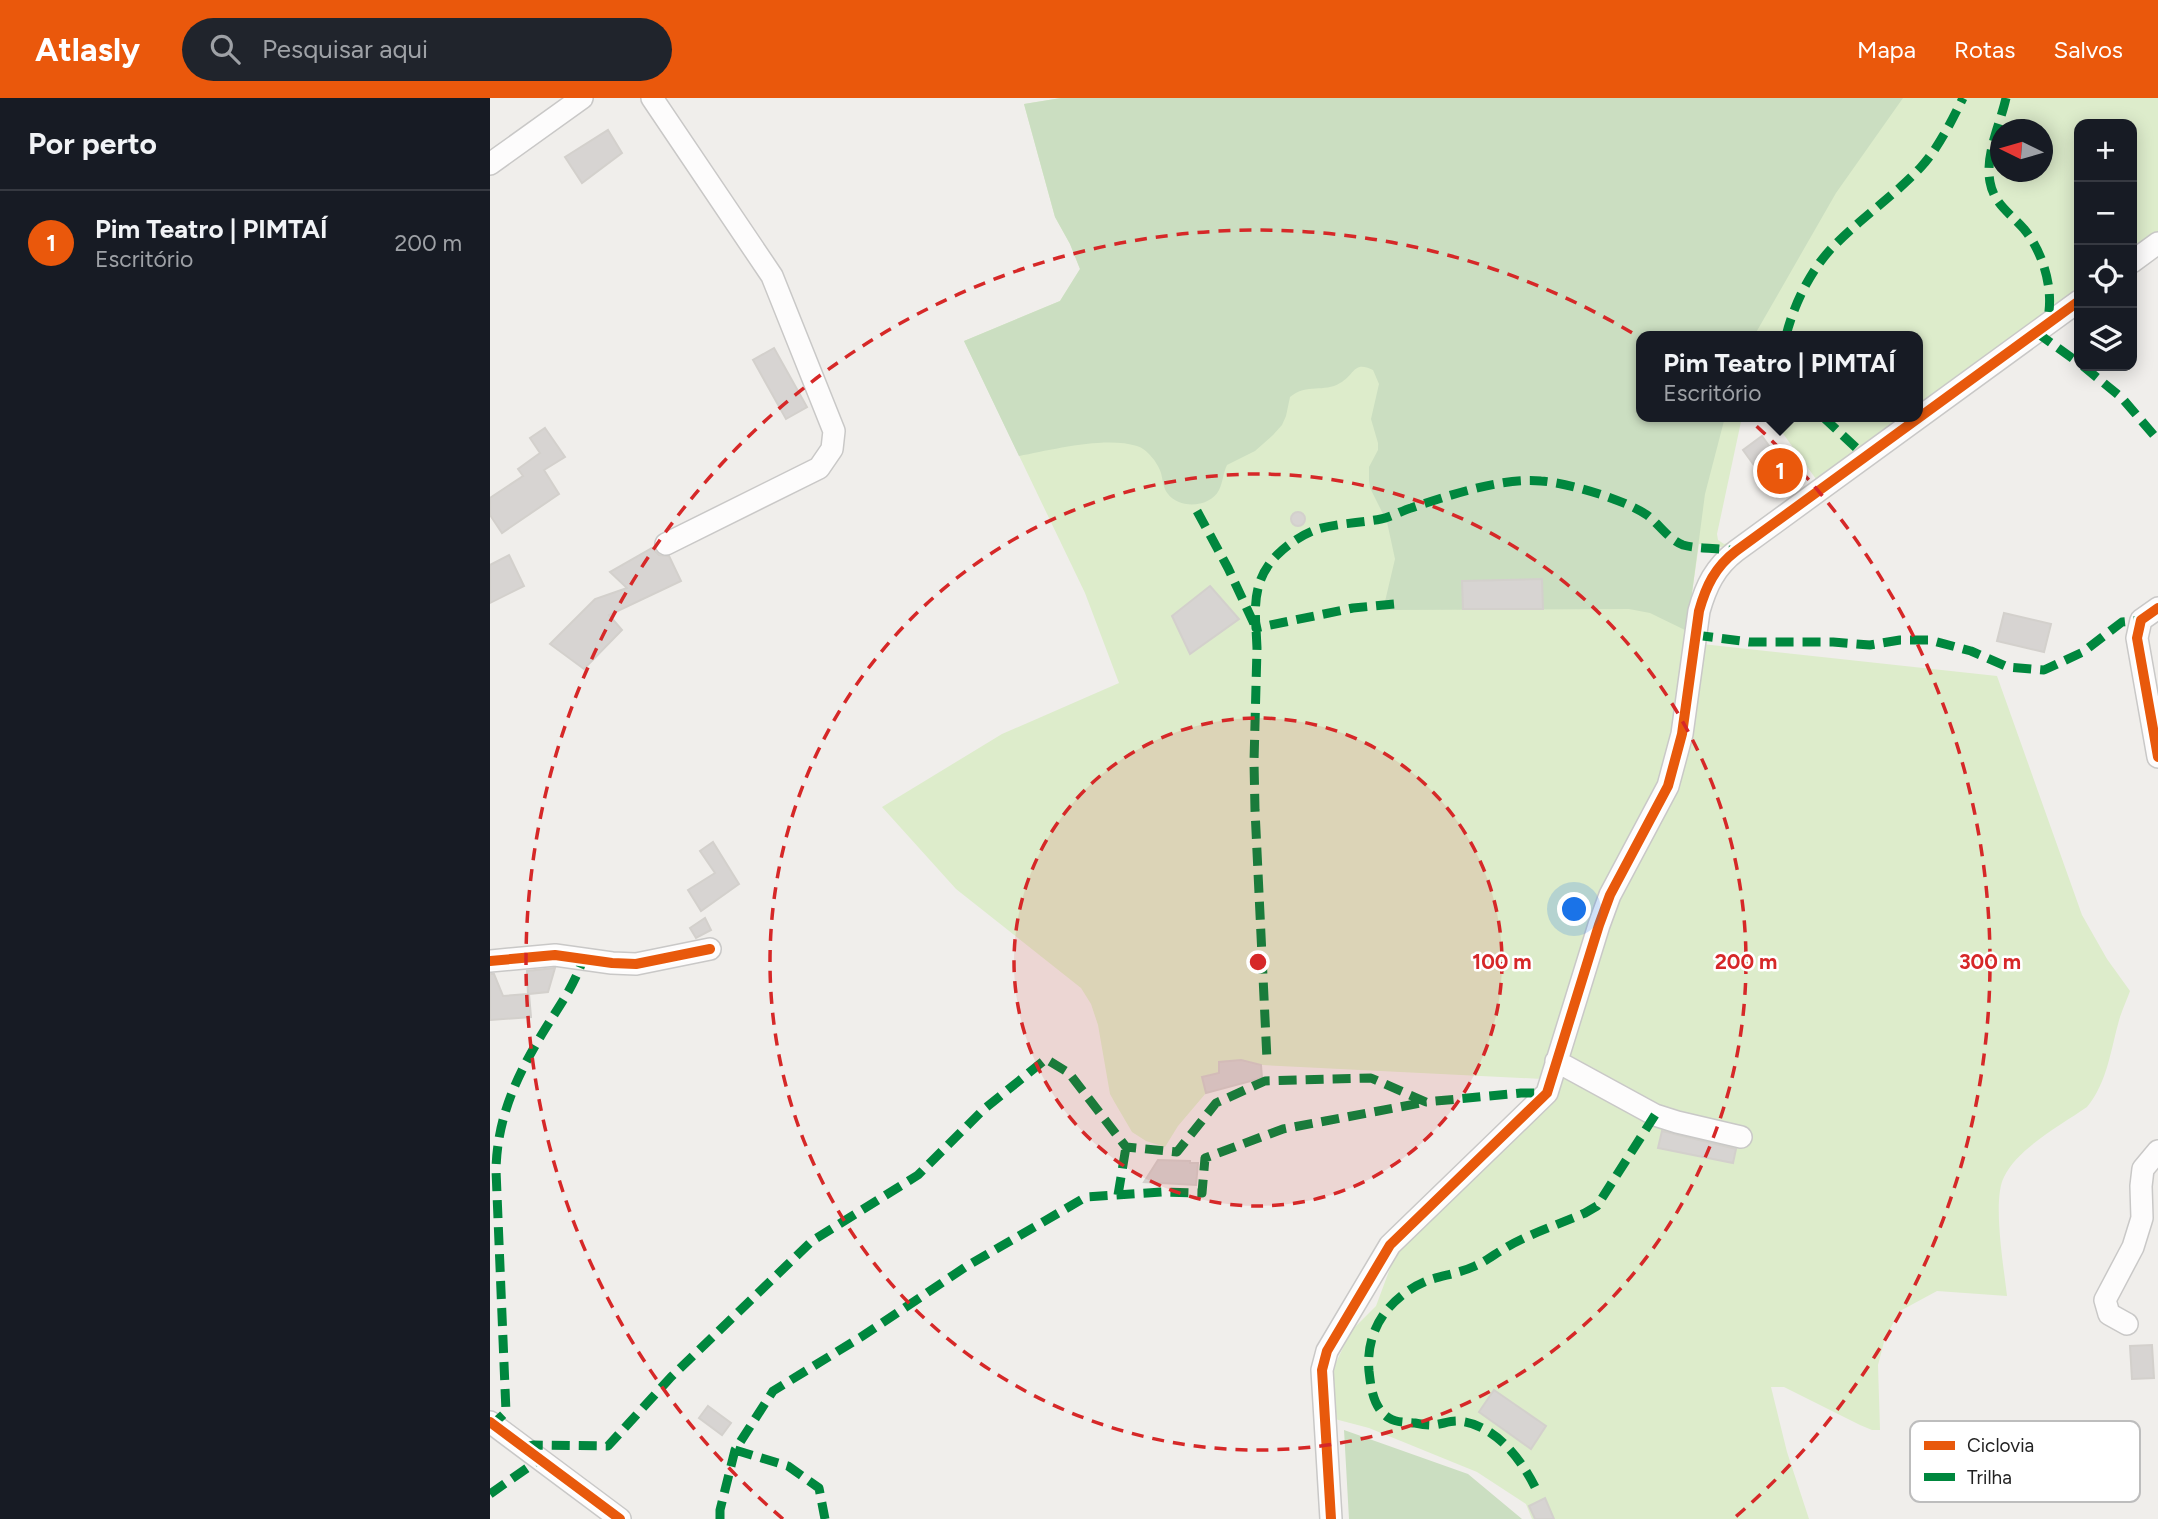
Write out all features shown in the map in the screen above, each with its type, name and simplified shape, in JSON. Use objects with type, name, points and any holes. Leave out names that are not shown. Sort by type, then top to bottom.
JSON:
[{"type":"street","points":[[490,164],[582,98]]},
{"type":"street","points":[[652,98],[772,276],[834,431],[832,449],[819,468],[666,544]]},
{"type":"street","points":[[2137,258],[2158,243]]},
{"type":"street","points":[[1923,415],[2074,305]]},
{"type":"street","points":[[1331,1519],[1322,1370],[1327,1351],[1390,1245],[1547,1093],[1606,905],[1668,786],[1682,734],[1699,611],[1718,566],[1913,422]]},
{"type":"street","points":[[2158,608],[2141,620],[2137,638],[2158,757]]},
{"type":"street","points":[[490,961],[555,955],[636,964],[710,949]]},
{"type":"street","points":[[1556,1062],[1656,1115],[1741,1137]]},
{"type":"street","points":[[2127,1324],[2109,1314],[2105,1300],[2133,1247],[2142,1218],[2140,1186],[2143,1169],[2158,1151]]},
{"type":"street","points":[[490,1422],[620,1519]]},
{"type":"green space","points":[[1061,98],[2158,98],[2158,234],[2137,250],[2137,119],[2074,119],[2074,296],[1923,406],[1923,331],[1636,331],[1636,422],[1741,422],[1717,534],[1718,540],[1724,544],[1733,541],[1816,479],[1775,422],[1902,422],[1729,548],[1699,544],[1675,712],[1662,772],[1629,838],[1543,1079],[1262,1065],[1262,1078],[1206,1093],[1178,1126],[1165,1147],[1146,1141],[1132,1132],[1110,1094],[1098,1025],[1091,1004],[1081,988],[956,889],[882,807],[1002,734],[1119,683],[1085,593],[964,341],[1060,301],[1080,269],[1055,217],[1024,104]]},
{"type":"green space","points":[[1061,98],[1903,98],[1836,193],[1757,331],[1636,331],[1636,422],[1724,422],[1705,494],[1687,631],[1650,613],[1629,609],[1383,610],[1395,559],[1387,522],[1370,488],[1369,467],[1378,450],[1371,419],[1379,384],[1373,370],[1366,367],[1358,368],[1334,386],[1303,390],[1290,397],[1282,425],[1255,451],[1227,465],[1219,490],[1215,496],[1202,503],[1187,504],[1173,499],[1165,489],[1155,461],[1137,446],[1110,442],[1094,443],[1019,456],[964,341],[1060,301],[1080,269],[1055,217],[1024,104]]},
{"type":"green space","points":[[1702,644],[1997,676],[2082,915],[2107,959],[2130,991],[2108,1064],[2094,1097],[2087,1107],[2019,1156],[2004,1177],[1999,1217],[2007,1296],[1937,1291],[1900,1311],[1885,1338],[1878,1365],[1880,1430],[1860,1425],[1784,1387],[1771,1387],[1787,1452],[1809,1519],[1532,1519],[1526,1504],[1477,1472],[1369,1428],[1331,1418],[1331,1373],[1351,1331],[1376,1306],[1398,1247],[1560,1077],[1566,1077],[1566,1060],[1593,963],[1636,858]]},
{"type":"green space","points":[[1344,1430],[1468,1474],[1522,1519],[1349,1519]]},
{"type":"building","points":[[608,130],[622,153],[582,183],[565,157]]},
{"type":"building","points":[[774,348],[807,407],[786,419],[753,360]]},
{"type":"building","points":[[545,428],[565,457],[544,470],[559,494],[502,533],[490,515],[490,498],[523,476],[518,469],[540,453],[530,438]]},
{"type":"building","points":[[1762,436],[1783,465],[1787,462],[1800,480],[1777,497],[1743,450]]},
{"type":"building","points":[[1298,512],[1303,514],[1303,524],[1298,526],[1293,524],[1291,519],[1293,514]]},
{"type":"building","points":[[652,548],[659,555],[669,556],[681,581],[609,615],[622,630],[584,669],[550,644],[595,599],[627,588],[610,572]]},
{"type":"building","points":[[509,555],[524,586],[490,603],[490,565]]},
{"type":"building","points":[[1542,579],[1543,609],[1463,609],[1462,581]]},
{"type":"building","points":[[1210,586],[1239,619],[1190,654],[1172,616]]},
{"type":"building","points":[[2004,613],[2051,624],[2044,652],[1997,641]]},
{"type":"building","points":[[713,842],[739,884],[701,911],[688,890],[715,873],[700,851]]},
{"type":"building","points":[[705,918],[711,930],[696,938],[690,928]]},
{"type":"building","points":[[555,968],[548,992],[529,994],[531,1017],[490,1020],[490,974],[494,974],[503,996],[528,994],[527,971]]},
{"type":"building","points":[[1241,1060],[1261,1065],[1262,1078],[1206,1093],[1202,1077],[1219,1073],[1219,1062]]},
{"type":"building","points":[[1662,1131],[1736,1149],[1733,1163],[1658,1148]]},
{"type":"building","points":[[1158,1160],[1198,1163],[1196,1185],[1144,1182]]},
{"type":"building","points":[[2152,1345],[2154,1378],[2132,1379],[2130,1346]]},
{"type":"building","points":[[1494,1390],[1546,1426],[1531,1449],[1479,1412]]},
{"type":"building","points":[[708,1406],[731,1423],[722,1435],[699,1418]]},
{"type":"building","points":[[1545,1498],[1554,1519],[1535,1519],[1529,1506]]},
{"type":"marked path","points":[[1788,331],[1803,291],[1822,259],[1921,167],[1939,143],[1963,98]]},
{"type":"marked path","points":[[2006,98],[1991,150],[1990,182],[1995,196],[2024,229],[2042,262],[2050,301],[2046,325]]},
{"type":"marked path","points":[[2036,332],[2074,359]]},
{"type":"marked path","points":[[2089,371],[2122,398],[2158,440]]},
{"type":"marked path","points":[[1828,422],[1866,457]]},
{"type":"marked path","points":[[1394,604],[1353,608],[1256,628],[1256,598],[1265,571],[1277,555],[1301,537],[1326,527],[1385,518],[1458,493],[1510,482],[1553,482],[1596,493],[1637,509],[1683,545],[1736,551]]},
{"type":"marked path","points":[[1197,511],[1256,628],[1255,810],[1267,1060]]},
{"type":"marked path","points":[[1695,635],[1749,642],[1870,645],[1900,640],[1930,640],[1971,651],[2008,667],[2044,670],[2083,652],[2122,622],[2141,620]]},
{"type":"marked path","points":[[490,1427],[506,1412],[496,1170],[500,1133],[516,1082],[570,988],[583,959]]},
{"type":"marked path","points":[[525,1447],[608,1446],[671,1377],[812,1241],[918,1175],[983,1110],[1046,1059],[1069,1073],[1126,1147],[1177,1152],[1216,1103],[1265,1081],[1371,1078],[1426,1102],[1547,1093]]},
{"type":"marked path","points":[[720,1519],[735,1450],[773,1391],[861,1337],[967,1266],[1086,1197],[1163,1192],[1202,1193],[1205,1158],[1283,1129],[1426,1102]]},
{"type":"marked path","points":[[1535,1487],[1513,1453],[1482,1428],[1457,1421],[1431,1425],[1402,1422],[1392,1420],[1384,1414],[1376,1403],[1371,1384],[1371,1341],[1383,1315],[1403,1294],[1415,1286],[1475,1266],[1516,1242],[1597,1206],[1655,1115]]},
{"type":"marked path","points":[[1118,1195],[1126,1147]]},
{"type":"marked path","points":[[735,1450],[788,1466],[819,1488],[825,1519]]},
{"type":"marked path","points":[[490,1494],[540,1459]]},
{"type":"cycle path","points":[[1923,415],[2074,305]]},
{"type":"cycle path","points":[[1331,1519],[1322,1370],[1327,1351],[1390,1245],[1547,1093],[1610,895],[1668,786],[1682,734],[1699,611],[1712,578],[1736,551],[1913,422]]},
{"type":"cycle path","points":[[2158,608],[2141,620],[2137,638],[2158,757]]},
{"type":"cycle path","points":[[490,961],[555,955],[636,964],[710,949]]},
{"type":"cycle path","points":[[490,1422],[620,1519]]},
{"type":"place","name":"Pim Teatro | PIMTAÍ","points":[[1780,471]]}]
